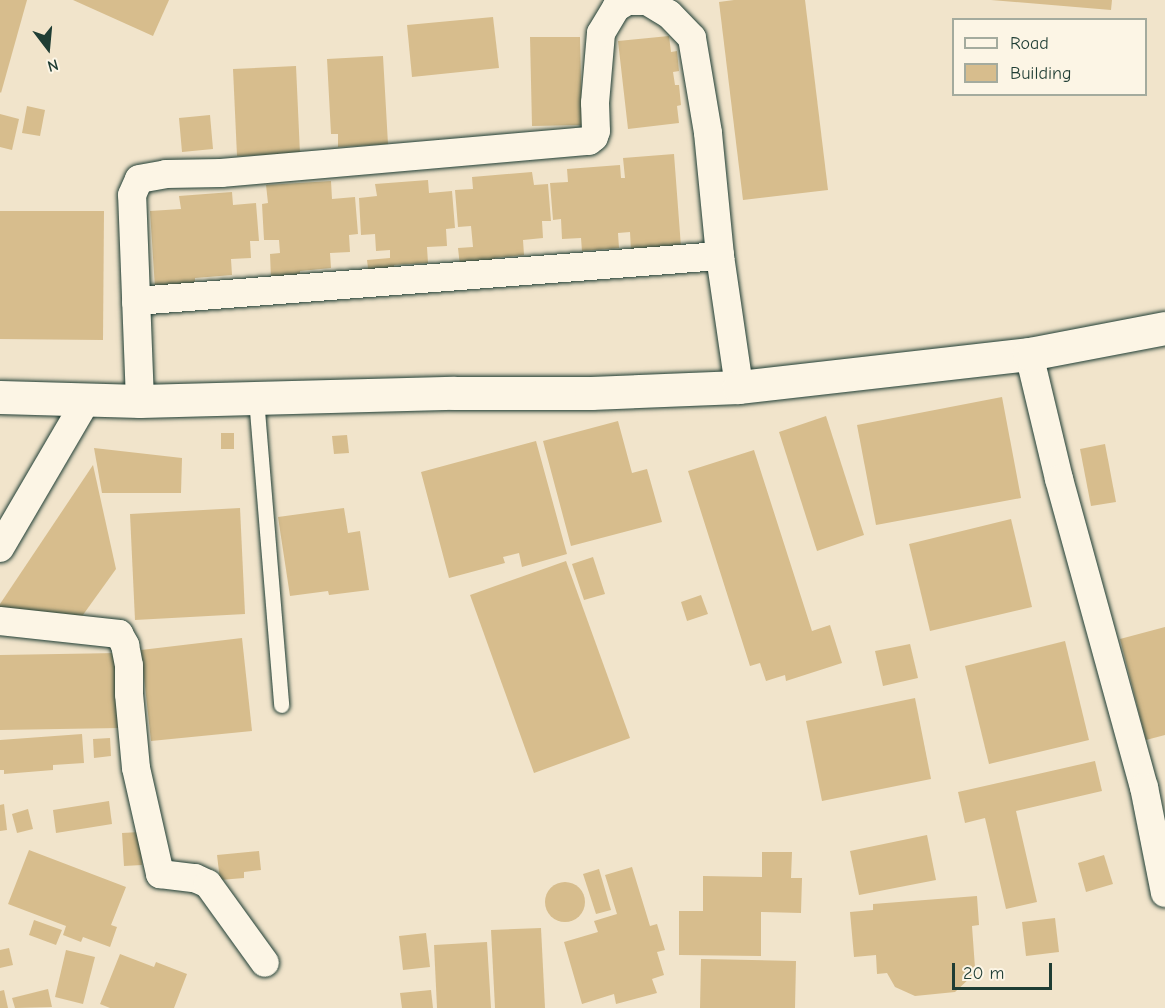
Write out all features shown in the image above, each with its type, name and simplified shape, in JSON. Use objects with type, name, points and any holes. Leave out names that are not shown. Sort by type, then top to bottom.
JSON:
[{"type":"main road","points":[[0,397],[140,401],[591,393],[739,387],[1029,354],[1165,328]]},
{"type":"street","points":[[140,401],[132,195],[139,179],[166,174],[221,173],[589,141],[594,137],[596,131],[595,103],[601,33],[616,8],[627,1],[646,1],[669,14],[692,38],[708,133],[720,256],[739,387]]},
{"type":"street","points":[[136,301],[720,256]]},
{"type":"street","points":[[1029,354],[1062,490],[1144,787],[1165,893]]},
{"type":"street","points":[[0,548],[87,399]]},
{"type":"street","points":[[0,621],[119,634],[125,645],[129,666],[129,694],[136,768],[160,874],[195,878],[208,884],[265,963]]},
{"type":"lane","points":[[256,398],[281,705]]},
{"type":"building","points":[[0,0],[27,0],[1,93],[0,92]]},
{"type":"building","points":[[73,0],[169,0],[153,36]]},
{"type":"building","points":[[805,0],[828,190],[743,200],[719,2]]},
{"type":"building","points":[[991,0],[1112,0],[1111,10]]},
{"type":"building","points":[[493,17],[499,68],[412,77],[407,25]]},
{"type":"building","points":[[669,36],[671,52],[677,51],[679,71],[673,72],[675,85],[679,85],[681,105],[677,106],[679,123],[628,129],[618,41]]},
{"type":"building","points":[[530,37],[580,37],[582,125],[532,126]]},
{"type":"building","points":[[383,56],[388,144],[338,147],[338,134],[331,134],[327,59]]},
{"type":"building","points":[[296,66],[300,154],[237,156],[233,69]]},
{"type":"building","points":[[27,106],[45,110],[40,136],[22,133]]},
{"type":"building","points":[[0,114],[19,119],[12,150],[0,147]]},
{"type":"building","points":[[210,115],[213,149],[182,152],[179,118]]},
{"type":"building","points":[[674,154],[681,247],[631,251],[630,232],[618,233],[619,248],[582,251],[581,238],[562,239],[561,219],[553,220],[550,183],[568,182],[567,169],[620,165],[621,178],[625,178],[623,158]]},
{"type":"building","points":[[532,172],[534,185],[548,184],[551,221],[542,221],[543,238],[523,240],[524,255],[495,258],[495,263],[460,266],[458,248],[473,247],[471,226],[458,227],[455,190],[473,189],[472,177]]},
{"type":"building","points":[[428,180],[429,193],[452,191],[455,228],[446,229],[447,246],[427,247],[428,263],[394,265],[394,274],[369,276],[367,260],[390,258],[390,250],[376,251],[375,234],[361,235],[359,198],[377,196],[375,184]]},
{"type":"building","points":[[331,181],[332,199],[355,197],[358,234],[349,235],[350,252],[330,253],[331,268],[300,271],[300,277],[271,279],[270,254],[280,253],[279,240],[264,240],[262,204],[268,203],[266,185]]},
{"type":"building","points":[[232,192],[233,205],[256,203],[259,241],[250,241],[251,258],[231,259],[232,275],[195,278],[195,286],[155,288],[150,211],[181,209],[179,196]]},
{"type":"building","points":[[0,211],[104,211],[103,340],[0,339]]},
{"type":"building","points":[[1002,397],[1021,498],[876,525],[857,425]]},
{"type":"building","points":[[826,416],[864,535],[817,551],[779,432]]},
{"type":"building","points":[[618,421],[632,473],[647,469],[662,522],[571,546],[543,441]]},
{"type":"building","points":[[221,433],[234,433],[234,449],[221,449]]},
{"type":"building","points":[[347,435],[349,453],[334,454],[332,436]]},
{"type":"building","points":[[536,441],[567,554],[522,567],[519,553],[503,557],[505,563],[449,578],[421,472]]},
{"type":"building","points":[[1105,444],[1116,502],[1091,506],[1080,449]]},
{"type":"building","points":[[94,448],[182,458],[181,493],[102,493]]},
{"type":"building","points":[[754,450],[812,631],[830,625],[842,663],[786,681],[785,675],[766,681],[760,663],[750,666],[688,471]]},
{"type":"building","points":[[93,465],[116,569],[80,619],[0,615],[0,604]]},
{"type":"building","points":[[240,508],[245,614],[135,620],[130,514]]},
{"type":"building","points":[[344,508],[348,533],[360,531],[369,590],[329,595],[328,591],[290,596],[278,517]]},
{"type":"building","points":[[1011,519],[1032,607],[930,631],[909,544]]},
{"type":"building","points":[[593,557],[605,594],[584,600],[572,564]]},
{"type":"building","points":[[566,561],[630,738],[534,773],[470,595]]},
{"type":"building","points":[[701,595],[708,614],[687,621],[681,602]]},
{"type":"building","points":[[1165,627],[1165,735],[1146,740],[1120,639]]},
{"type":"building","points":[[242,638],[252,731],[151,741],[141,650]]},
{"type":"building","points":[[1065,641],[1089,740],[989,764],[965,666]]},
{"type":"building","points":[[910,644],[918,678],[883,686],[875,651]]},
{"type":"building","points":[[118,653],[119,728],[0,730],[0,655]]},
{"type":"building","points":[[915,698],[931,779],[822,801],[806,721]]},
{"type":"building","points":[[82,734],[84,763],[53,765],[53,770],[4,774],[4,770],[0,770],[0,740]]},
{"type":"building","points":[[110,738],[111,756],[94,758],[93,739]]},
{"type":"building","points":[[1095,761],[1102,791],[1016,811],[1037,902],[1006,909],[985,818],[965,823],[958,792]]},
{"type":"building","points":[[109,801],[112,824],[56,833],[53,810]]},
{"type":"building","points":[[4,804],[7,830],[0,831],[0,805]]},
{"type":"building","points":[[28,809],[33,829],[17,833],[12,814]]},
{"type":"building","points":[[140,832],[142,865],[124,866],[122,833]]},
{"type":"building","points":[[927,835],[936,880],[859,895],[850,851]]},
{"type":"building","points":[[29,850],[126,887],[111,925],[117,927],[110,947],[83,937],[81,942],[63,935],[66,926],[8,904]]},
{"type":"building","points":[[259,851],[261,870],[244,872],[244,878],[220,880],[217,855]]},
{"type":"building","points":[[762,852],[792,852],[791,878],[802,878],[801,913],[761,912],[761,956],[679,955],[679,911],[703,911],[703,876],[762,877]]},
{"type":"building","points":[[1104,855],[1113,884],[1086,892],[1078,863]]},
{"type":"building","points":[[632,867],[650,926],[657,924],[665,950],[657,952],[664,975],[652,979],[657,993],[616,1004],[614,994],[582,1004],[564,942],[598,932],[594,921],[617,914],[605,875]]},
{"type":"building","points":[[599,869],[611,910],[596,914],[583,874]]},
{"type":"building","points":[[565,882],[573,883],[579,888],[584,894],[584,910],[579,916],[573,921],[565,922],[557,921],[551,916],[546,910],[545,902],[546,894],[551,888],[557,883]]},
{"type":"building","points":[[977,896],[979,925],[972,926],[975,968],[971,977],[955,992],[915,996],[895,987],[887,973],[877,974],[876,955],[854,957],[850,912],[873,910],[873,904]]},
{"type":"building","points":[[1055,918],[1059,952],[1026,956],[1022,922]]},
{"type":"building","points":[[34,920],[62,930],[56,945],[29,935]]},
{"type":"building","points":[[541,928],[545,1008],[495,1008],[491,930]]},
{"type":"building","points":[[426,933],[430,967],[403,970],[399,936]]},
{"type":"building","points":[[487,942],[491,1008],[437,1008],[434,945]]},
{"type":"building","points":[[9,948],[13,965],[0,968],[0,950]]},
{"type":"building","points":[[66,950],[95,957],[83,1004],[55,997]]},
{"type":"building","points":[[120,954],[154,967],[156,962],[187,974],[174,1008],[110,1008],[100,1004]]},
{"type":"building","points":[[701,959],[796,961],[795,1008],[700,1008]]},
{"type":"building","points":[[48,989],[52,1007],[15,1008],[12,998]]},
{"type":"building","points":[[4,990],[8,1008],[0,1008],[0,991]]},
{"type":"building","points":[[431,990],[433,1008],[402,1008],[400,993]]}]
